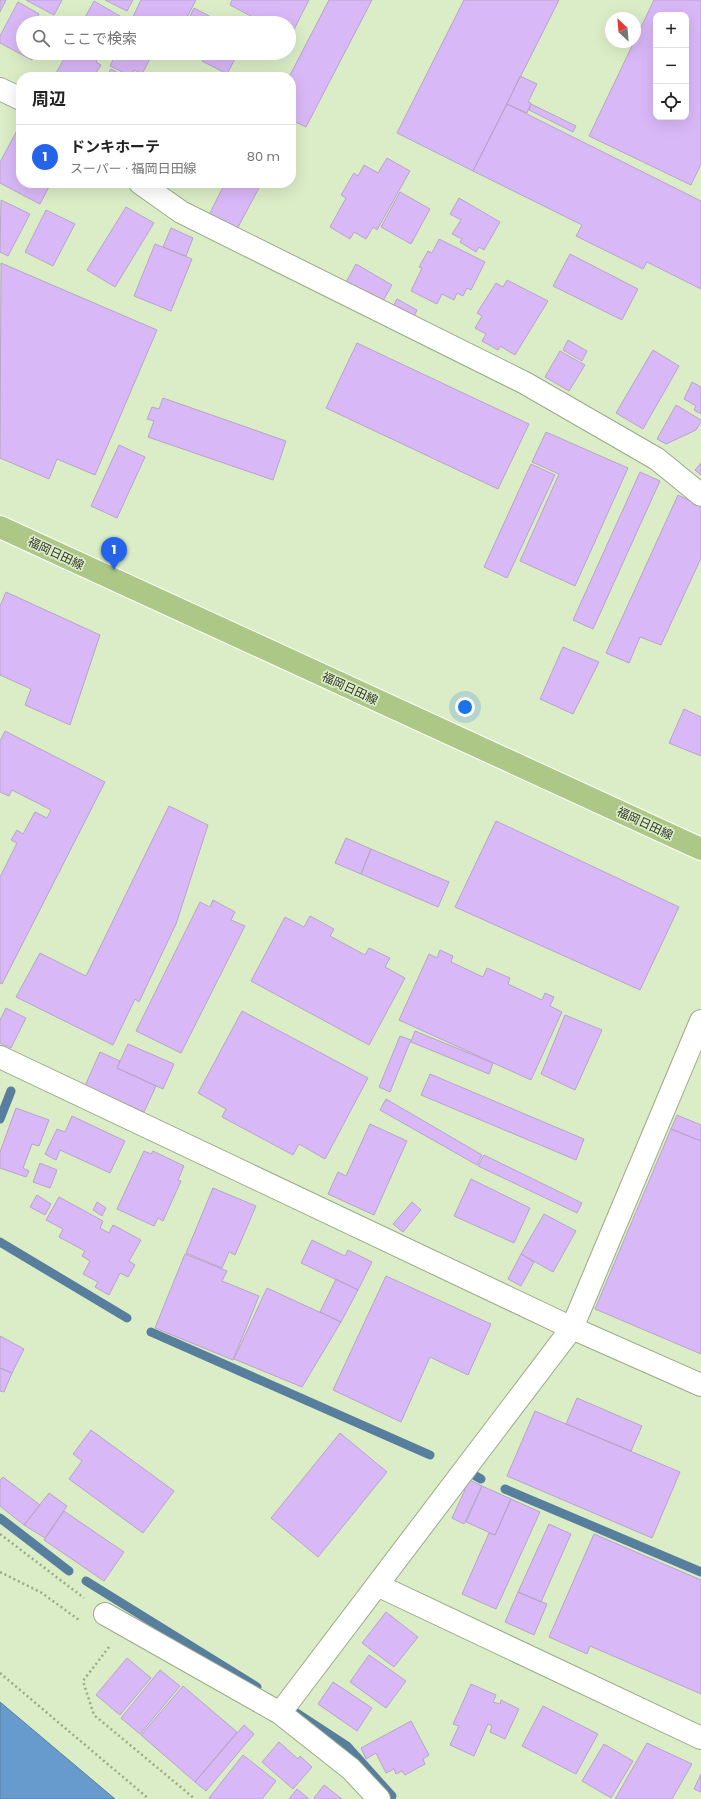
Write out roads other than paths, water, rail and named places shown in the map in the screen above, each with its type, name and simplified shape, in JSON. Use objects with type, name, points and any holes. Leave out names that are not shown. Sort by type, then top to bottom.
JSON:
[{"type":"main road","name":"福岡日田線","points":[[0,527],[701,849]]},
{"type":"street","points":[[0,89],[16,97]]},
{"type":"street","points":[[147,188],[181,212],[525,383],[657,459],[701,494]]},
{"type":"street","points":[[280,1713],[572,1328],[701,1021]]},
{"type":"street","points":[[0,1057],[572,1328],[701,1385]]},
{"type":"street","points":[[377,1585],[701,1738]]},
{"type":"street","points":[[105,1614],[280,1713],[350,1769],[379,1799]]},
{"type":"water","points":[[0,1702],[115,1799],[0,1799]]},
{"type":"waterway","points":[[0,1119],[11,1091]]},
{"type":"waterway","points":[[0,1242],[127,1318]]},
{"type":"waterway","points":[[151,1332],[430,1455]]},
{"type":"waterway","points":[[465,1470],[481,1479]]},
{"type":"waterway","points":[[505,1489],[701,1572]]},
{"type":"waterway","points":[[0,1518],[69,1571]]},
{"type":"waterway","points":[[86,1581],[257,1687]]},
{"type":"waterway","points":[[292,1710],[347,1746],[392,1796]]},
{"type":"place","name":"ドンキホーテ","points":[[114,570]]}]
